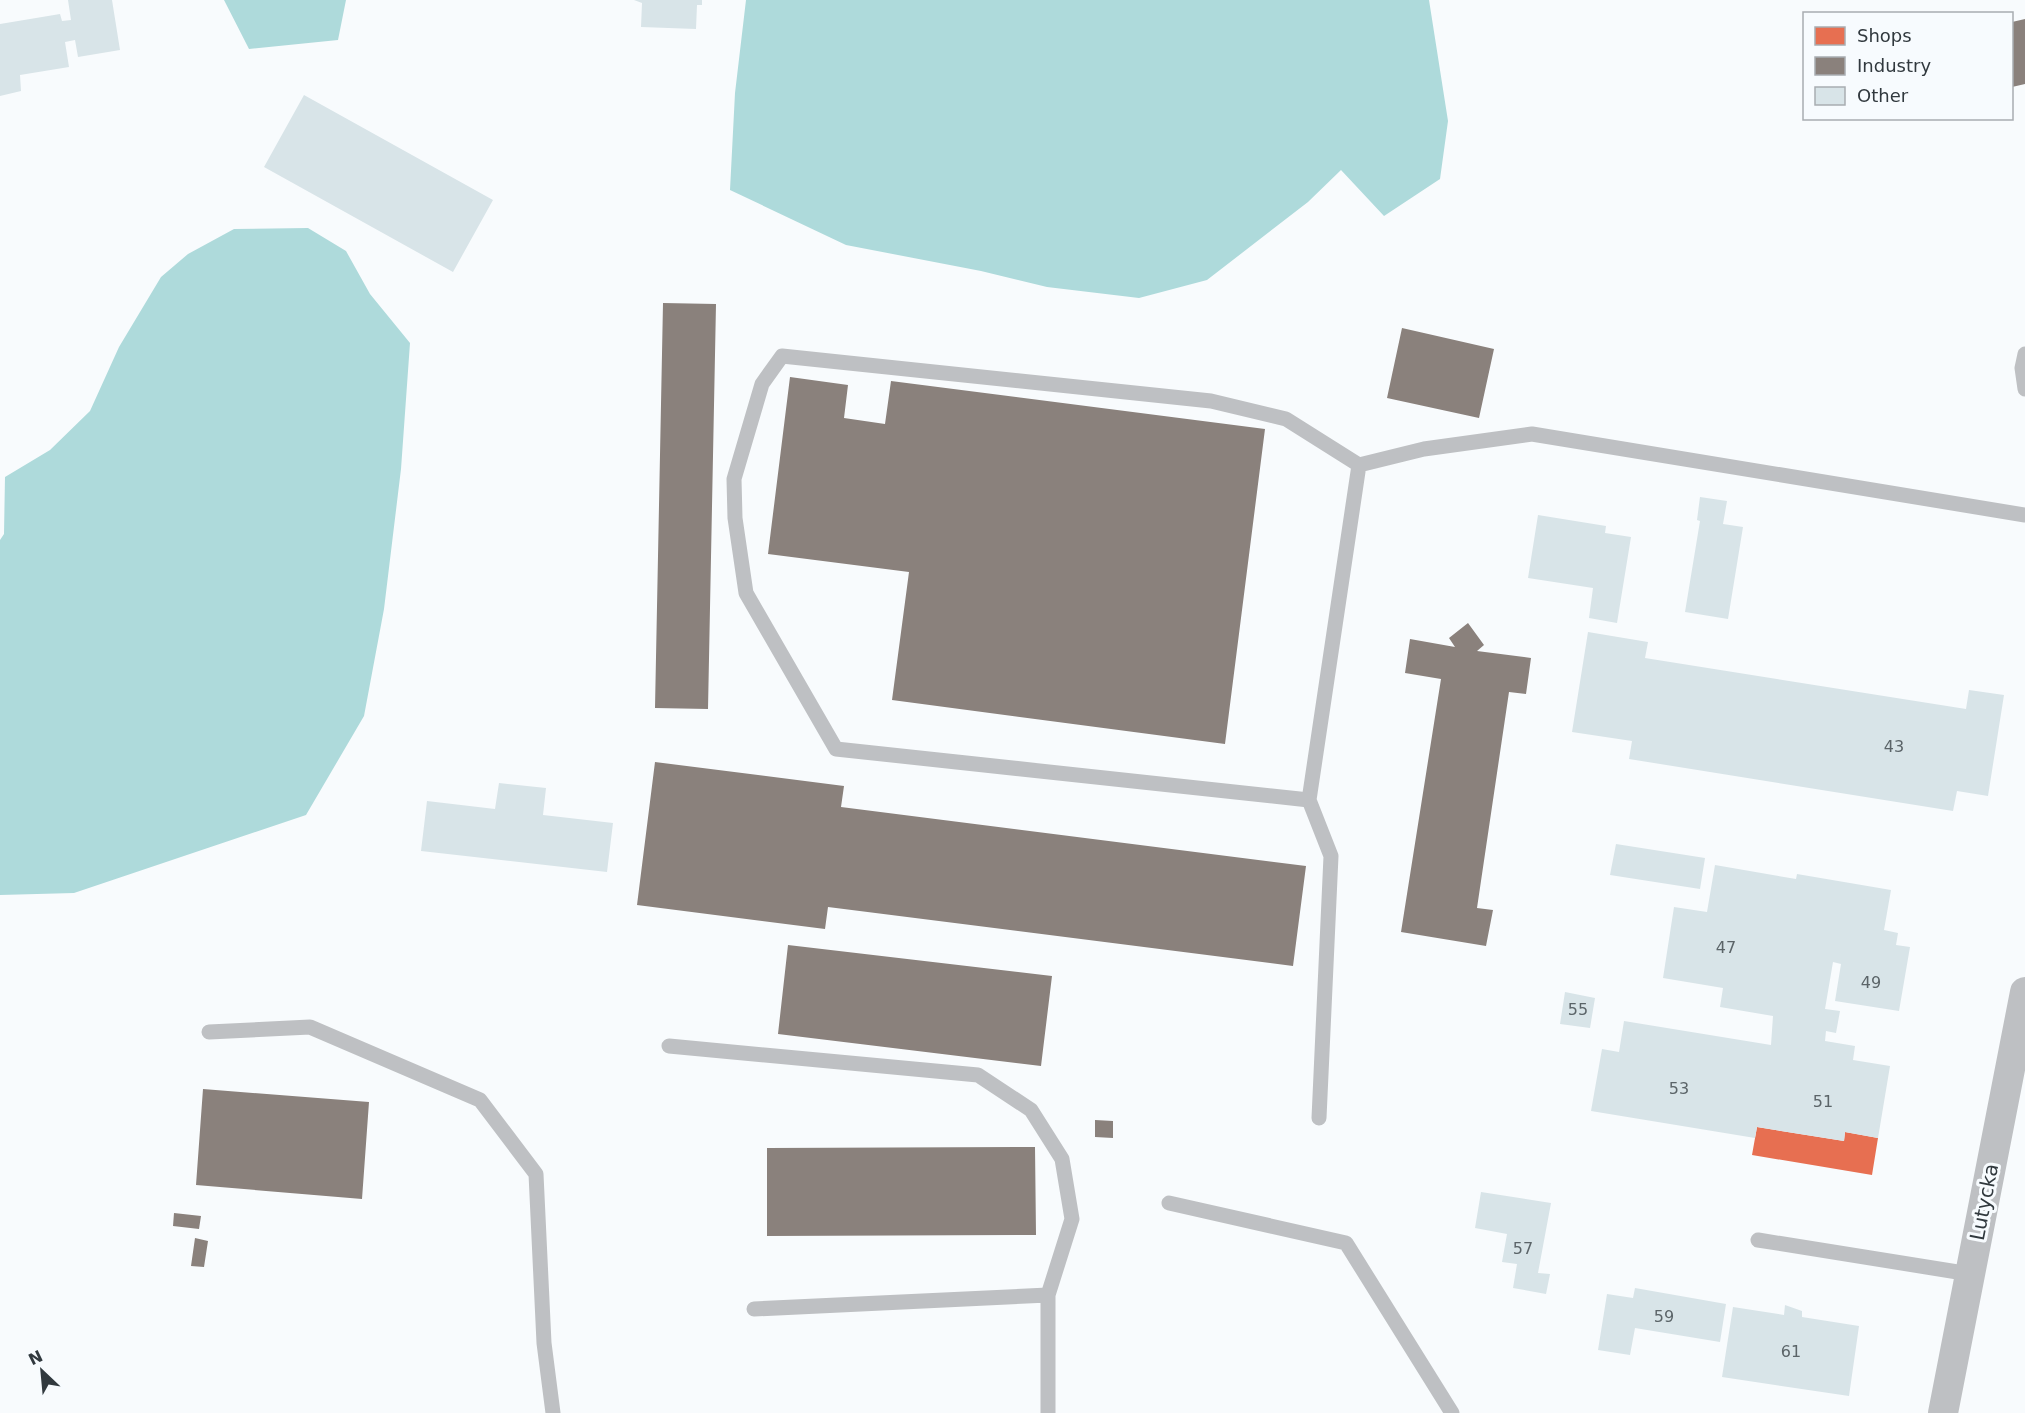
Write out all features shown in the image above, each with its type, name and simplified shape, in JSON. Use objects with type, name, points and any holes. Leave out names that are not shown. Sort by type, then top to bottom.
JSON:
[{"type":"street","name":"Lutycka","points":[[1943,1413],[2025,992]]},
{"type":"lane","points":[[2025,354],[2022,368],[2025,389]]},
{"type":"lane","points":[[1309,800],[836,749],[746,593],[735,518],[734,479],[762,384],[782,356],[1211,401],[1286,419],[1359,465],[1424,449],[1532,434],[2025,515]]},
{"type":"lane","points":[[1319,1118],[1332,856],[1309,800],[1359,465]]},
{"type":"lane","points":[[209,1032],[310,1027],[480,1100],[536,1174],[544,1342],[553,1413]]},
{"type":"lane","points":[[669,1046],[978,1075],[1031,1110],[1062,1159],[1072,1219],[1048,1295],[1048,1413]]},
{"type":"lane","points":[[1169,1203],[1346,1243],[1452,1413]]},
{"type":"lane","points":[[1758,1240],[1970,1274]]},
{"type":"lane","points":[[754,1309],[1048,1295]]},
{"type":"water","points":[[224,0],[346,0],[338,40],[249,49]]},
{"type":"water","points":[[746,0],[1429,0],[1448,121],[1440,179],[1384,216],[1341,170],[1308,202],[1207,280],[1139,298],[1047,287],[981,271],[846,245],[730,190],[735,93]]},
{"type":"water","points":[[308,228],[346,251],[370,294],[410,343],[401,469],[384,609],[364,716],[306,815],[74,893],[0,895],[0,540],[4,534],[5,477],[50,450],[90,411],[119,347],[161,277],[188,254],[234,229]]},
{"type":"building: Shops","points":[[1757,1127],[1844,1141],[1845,1132],[1878,1138],[1872,1175],[1752,1155]]},
{"type":"building: Industry","points":[[2025,19],[2025,84],[2013,87],[2013,22]]},
{"type":"building: Industry","points":[[663,303],[716,304],[708,709],[655,708]]},
{"type":"building: Industry","points":[[1402,328],[1494,349],[1479,418],[1387,398]]},
{"type":"building: Industry","points":[[790,377],[848,385],[844,418],[885,424],[891,381],[1265,429],[1225,744],[892,700],[909,572],[768,554]]},
{"type":"building: Industry","points":[[1468,623],[1484,645],[1477,651],[1531,658],[1526,694],[1509,692],[1477,908],[1493,910],[1486,946],[1401,932],[1441,679],[1405,673],[1410,639],[1455,647],[1449,638]]},
{"type":"building: Industry","points":[[655,762],[844,786],[841,807],[1306,866],[1293,966],[828,907],[825,929],[637,905]]},
{"type":"building: Industry","points":[[788,945],[1052,976],[1041,1066],[778,1034]]},
{"type":"building: Industry","points":[[203,1089],[369,1102],[362,1199],[196,1185]]},
{"type":"building: Industry","points":[[1095,1120],[1113,1121],[1113,1138],[1095,1137]]},
{"type":"building: Industry","points":[[1035,1147],[1036,1235],[767,1236],[767,1148]]},
{"type":"building: Industry","points":[[174,1213],[201,1216],[199,1229],[173,1226]]},
{"type":"building: Industry","points":[[195,1238],[208,1241],[204,1267],[191,1266]]},
{"type":"building: Other","points":[[68,0],[112,0],[120,50],[78,57],[75,40],[65,42],[69,67],[20,75],[21,91],[0,96],[0,24],[60,14],[62,21],[71,20]]},
{"type":"building: Other","points":[[634,0],[702,0],[702,5],[697,5],[696,29],[641,27],[642,3]]},
{"type":"building: Other","points":[[304,95],[493,200],[453,272],[264,167]]},
{"type":"building: Other","points":[[1700,497],[1727,501],[1723,524],[1743,527],[1728,619],[1685,612],[1700,521],[1697,520]]},
{"type":"building: Other","points":[[1538,515],[1606,526],[1605,533],[1631,537],[1617,623],[1589,618],[1593,588],[1528,578]]},
{"type":"building: Other","points":[[1588,632],[1648,642],[1645,658],[1966,709],[1969,690],[2004,695],[1988,796],[1957,791],[1953,811],[1629,759],[1632,741],[1572,732]]},
{"type":"building: Other","points":[[499,783],[546,788],[543,815],[613,823],[607,872],[421,851],[427,801],[495,809]]},
{"type":"building: Other","points":[[1616,844],[1705,858],[1700,889],[1610,875]]},
{"type":"building: Other","points":[[1715,865],[1796,879],[1797,874],[1891,890],[1884,930],[1898,933],[1896,945],[1910,947],[1899,1011],[1835,1001],[1841,964],[1833,962],[1825,1009],[1840,1011],[1836,1033],[1826,1031],[1825,1041],[1855,1046],[1853,1060],[1890,1066],[1878,1138],[1845,1132],[1844,1141],[1757,1127],[1755,1138],[1591,1111],[1602,1049],[1619,1052],[1624,1021],[1771,1045],[1773,1016],[1720,1007],[1723,988],[1663,978],[1674,907],[1707,912]]},
{"type":"building: Other","points":[[1565,992],[1595,998],[1590,1028],[1560,1024]]},
{"type":"building: Other","points":[[1481,1192],[1551,1203],[1538,1273],[1550,1274],[1546,1294],[1513,1288],[1517,1264],[1502,1262],[1507,1234],[1475,1228]]},
{"type":"building: Other","points":[[1635,1288],[1726,1304],[1720,1342],[1635,1328],[1630,1355],[1598,1350],[1607,1294],[1633,1298]]},
{"type":"building: Other","points":[[1785,1305],[1802,1311],[1802,1317],[1859,1326],[1849,1396],[1722,1377],[1733,1307],[1784,1315]]}]
